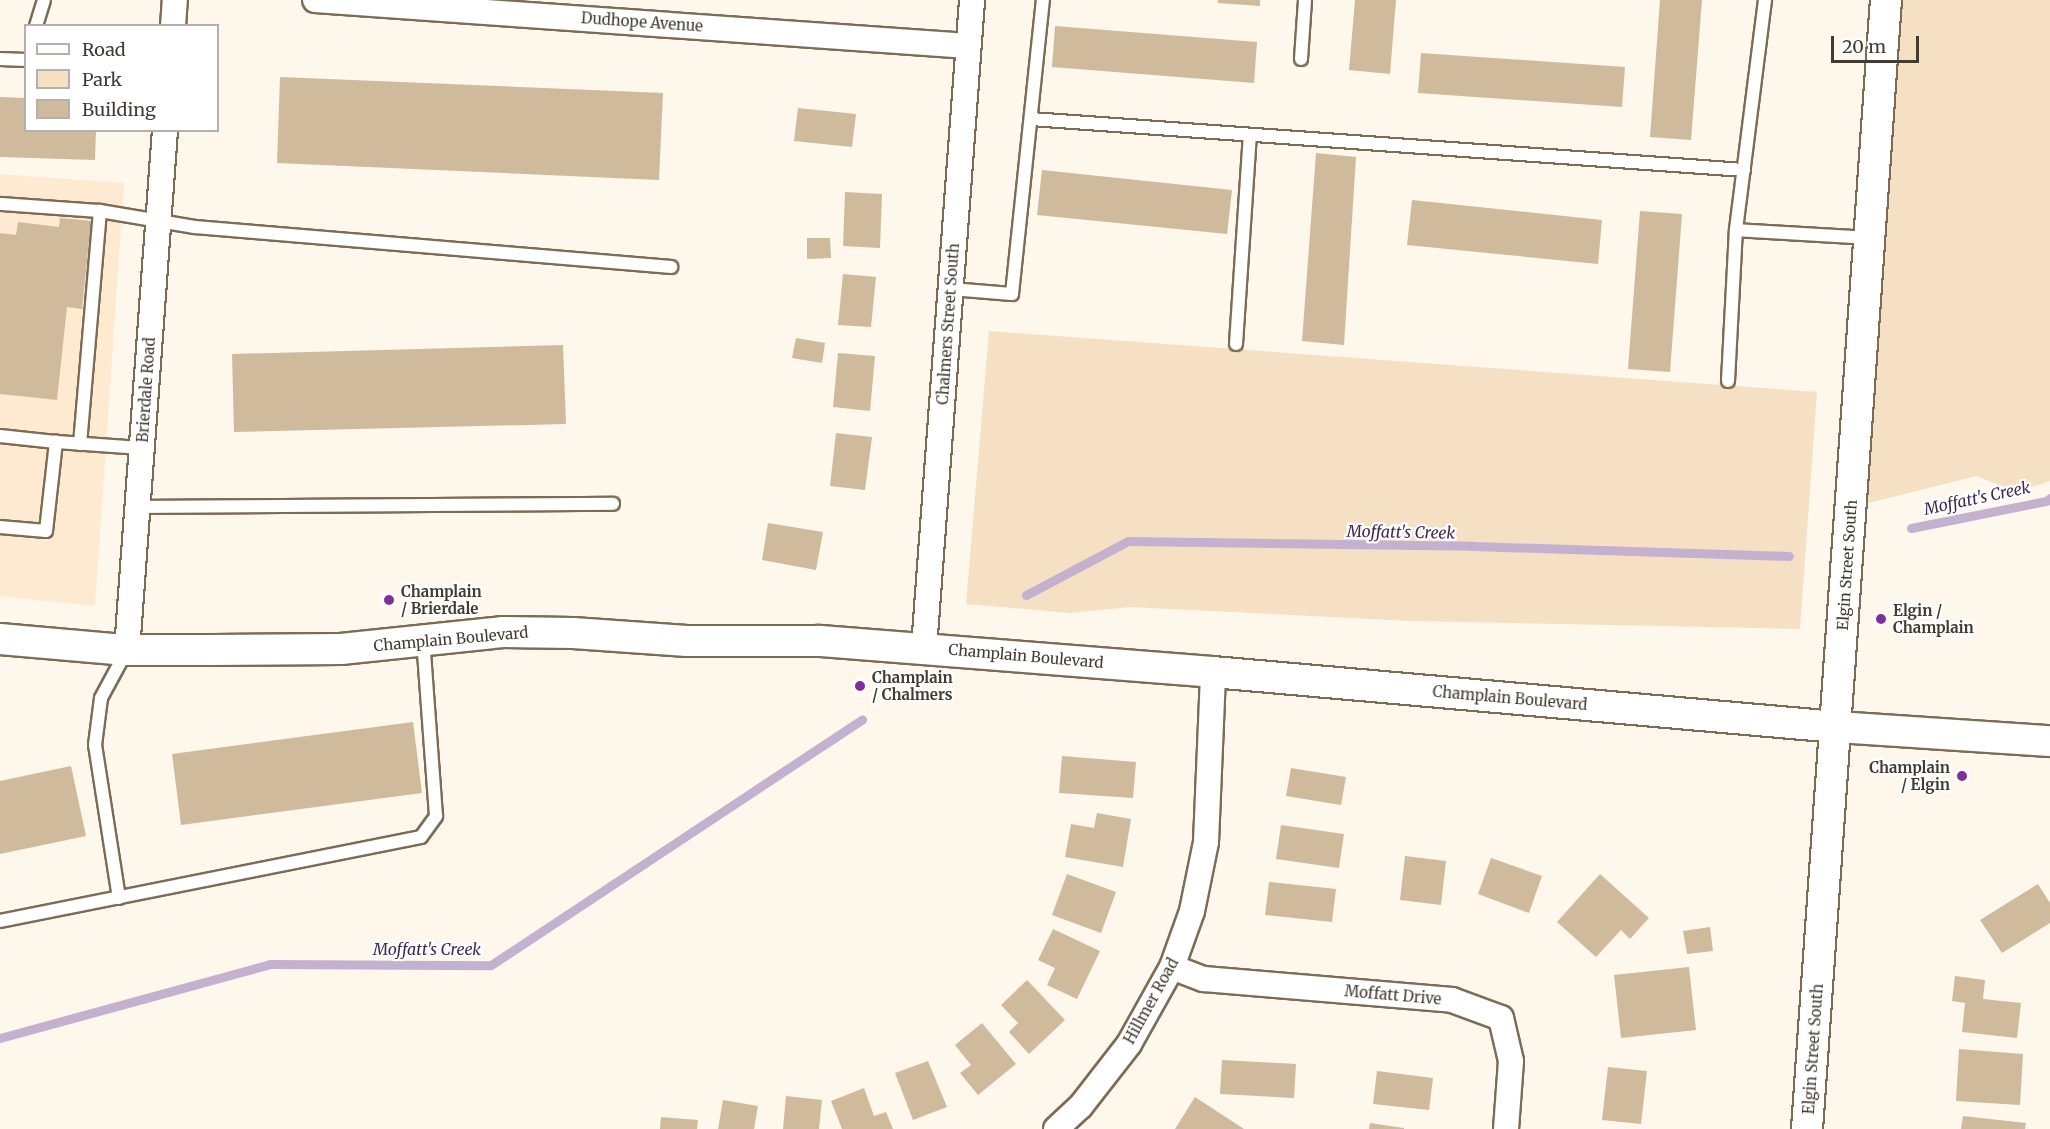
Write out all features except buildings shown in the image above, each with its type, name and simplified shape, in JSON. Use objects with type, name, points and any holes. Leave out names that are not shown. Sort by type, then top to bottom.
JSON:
[{"type":"street","points":[[173,24],[176,0]]},
{"type":"street","name":"Dudhope Avenue","points":[[315,0],[547,8],[968,46]]},
{"type":"street","name":"Chalmers Street South","points":[[924,648],[972,0]]},
{"type":"street","name":"Elgin Street South","points":[[1807,1129],[1837,727],[1886,0]]},
{"type":"street","name":"Brierdale Road","points":[[127,650],[165,132]]},
{"type":"street","name":"Champlain Boulevard","points":[[0,639],[127,650],[341,649],[423,639],[540,632],[687,641],[809,640],[1213,672],[1837,727],[2050,741]]},
{"type":"street","name":"Hillmer Road","points":[[1056,1129],[1080,1107],[1129,1044],[1172,967],[1192,911],[1206,842],[1213,672]]},
{"type":"street","name":"Moffatt Drive","points":[[1172,967],[1204,979],[1452,1000],[1501,1018],[1511,1061],[1506,1129]]},
{"type":"lane","points":[[37,24],[44,0]]},
{"type":"lane","points":[[951,289],[1012,294],[1043,0]]},
{"type":"lane","points":[[1301,59],[1305,0]]},
{"type":"lane","points":[[1728,381],[1736,230],[1765,0]]},
{"type":"lane","points":[[0,59],[24,60]]},
{"type":"lane","points":[[1031,119],[1744,170]]},
{"type":"lane","points":[[1236,344],[1250,135]]},
{"type":"lane","points":[[0,204],[100,211],[195,227],[671,267]]},
{"type":"lane","points":[[80,444],[100,211]]},
{"type":"lane","points":[[1736,230],[1869,238]]},
{"type":"lane","points":[[0,436],[142,448]]},
{"type":"lane","points":[[0,527],[46,531],[56,442]]},
{"type":"lane","points":[[138,507],[613,504]]},
{"type":"lane","points":[[0,921],[421,837],[436,816],[423,639]]},
{"type":"lane","points":[[119,898],[95,745],[101,698],[127,650]]},
{"type":"shaded area","points":[[0,174],[124,183],[95,606],[0,596]]},
{"type":"green space","points":[[1888,0],[2050,0],[2050,481],[2017,492],[1976,476],[1853,507]]},
{"type":"green space","points":[[989,331],[1817,392],[1800,629],[1411,621],[1130,607],[1070,613],[966,604]]},
{"type":"waterway","name":"Moffatt's Creek","points":[[1911,528],[2046,501],[2050,498]]},
{"type":"waterway","name":"Moffatt's Creek","points":[[1026,595],[1128,541],[1473,546],[1789,556]]},
{"type":"waterway","name":"Moffatt's Creek","points":[[0,1038],[270,964],[491,965],[862,719]]},
{"type":"place","name":"Champlain / Brierdale","points":[[389,600]]},
{"type":"place","name":"Elgin / Champlain","points":[[1881,619]]},
{"type":"place","name":"Champlain / Chalmers","points":[[860,686]]},
{"type":"place","name":"Champlain / Elgin","points":[[1962,776]]}]
